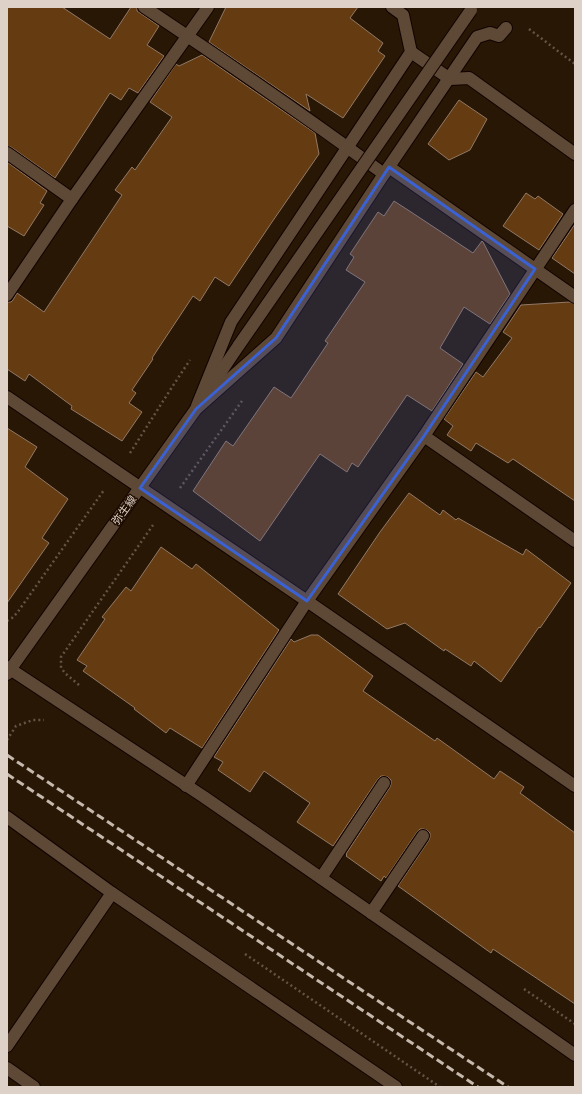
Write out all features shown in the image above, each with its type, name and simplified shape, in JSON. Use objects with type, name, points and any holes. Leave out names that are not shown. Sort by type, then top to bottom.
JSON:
[{"type":"street","points":[[144,7],[347,147],[535,269],[575,297]]},
{"type":"street","points":[[7,295],[72,198],[208,7]]},
{"type":"street","points":[[392,7],[403,15],[411,52],[450,79],[469,78],[575,154]]},
{"type":"street","name":"弥生線","points":[[8,670],[196,408],[470,8]]},
{"type":"street","points":[[196,408],[276,338],[386,171],[478,37],[490,33],[500,36],[506,28]]},
{"type":"street","points":[[196,408],[230,322],[411,52]]},
{"type":"street","points":[[7,153],[72,198]]},
{"type":"street","points":[[186,786],[307,602],[424,436],[575,210]]},
{"type":"street","points":[[7,397],[575,786]]},
{"type":"street","points":[[424,436],[575,541]]},
{"type":"street","points":[[8,670],[186,786],[575,1055]]},
{"type":"street","points":[[321,878],[384,782]]},
{"type":"street","points":[[7,817],[112,893],[396,1087]]},
{"type":"street","points":[[371,913],[423,836]]},
{"type":"street","points":[[7,1046],[112,893]]},
{"type":"street","points":[[7,1068],[34,1087]]},
{"type":"path","points":[[525,26],[575,64]]},
{"type":"path","points":[[179,489],[242,401]]},
{"type":"path","points":[[82,688],[61,668],[61,657],[155,522]]},
{"type":"path","points":[[7,740],[16,726],[33,720],[47,720]]},
{"type":"highlighted area","points":[[389,167],[535,269],[424,436],[307,601],[140,488],[196,409],[276,338]]},
{"type":"building","points":[[7,7],[62,7],[110,39],[131,7],[137,7],[137,11],[159,26],[147,45],[164,56],[138,93],[129,88],[121,100],[110,93],[55,178],[11,147],[7,146]]},
{"type":"building","points":[[226,7],[358,7],[350,18],[383,43],[378,51],[385,56],[343,118],[306,94],[310,111],[209,42]]},
{"type":"building","points":[[202,55],[315,133],[319,154],[229,286],[215,277],[200,301],[193,296],[132,390],[136,393],[129,403],[142,412],[122,441],[71,409],[72,406],[29,374],[25,381],[7,369],[7,302],[11,302],[17,293],[44,312],[122,195],[115,190],[132,167],[135,170],[172,117],[150,102],[176,64],[179,66]]},
{"type":"building","points":[[459,100],[487,119],[470,150],[449,160],[428,144]]},
{"type":"building","points":[[7,162],[47,191],[40,203],[44,205],[24,236],[7,226]]},
{"type":"building","points":[[526,193],[535,199],[538,196],[563,214],[539,250],[503,226]]},
{"type":"building","points":[[394,201],[473,253],[482,241],[510,294],[490,324],[464,307],[440,348],[463,364],[432,411],[407,395],[358,467],[352,463],[347,472],[320,454],[260,541],[193,491],[226,441],[233,446],[274,387],[291,398],[328,343],[325,341],[365,282],[346,270],[354,257],[350,254],[378,212],[384,216]]},
{"type":"building","points":[[575,224],[575,274],[552,258]]},
{"type":"building","points":[[570,302],[575,304],[575,501],[513,459],[508,463],[476,443],[471,451],[447,435],[453,426],[444,419],[476,372],[483,377],[512,338],[503,332],[521,305]]},
{"type":"building","points":[[7,428],[37,447],[25,467],[68,499],[42,538],[49,543],[7,603]]},
{"type":"building","points":[[409,493],[440,515],[443,510],[456,520],[458,518],[523,555],[526,549],[571,583],[501,682],[474,661],[471,666],[445,649],[444,651],[405,623],[387,629],[338,594],[380,532]]},
{"type":"building","points":[[161,547],[192,569],[196,564],[279,630],[202,748],[170,728],[166,733],[134,709],[135,708],[83,671],[87,666],[77,660],[105,619],[102,617],[126,587],[131,591]]},
{"type":"building","points":[[311,635],[318,635],[373,676],[363,691],[435,741],[437,738],[494,779],[500,771],[524,787],[520,793],[575,833],[575,1004],[493,949],[491,953],[398,886],[429,840],[430,833],[427,830],[420,829],[417,832],[386,878],[384,876],[381,881],[346,856],[390,787],[391,780],[388,777],[381,776],[378,779],[333,846],[297,822],[310,803],[264,771],[250,792],[218,770],[223,762],[214,757],[291,639],[294,642]]},
{"type":"railway","points":[[7,755],[508,1087]]},
{"type":"railway","points":[[7,774],[478,1087]]}]
